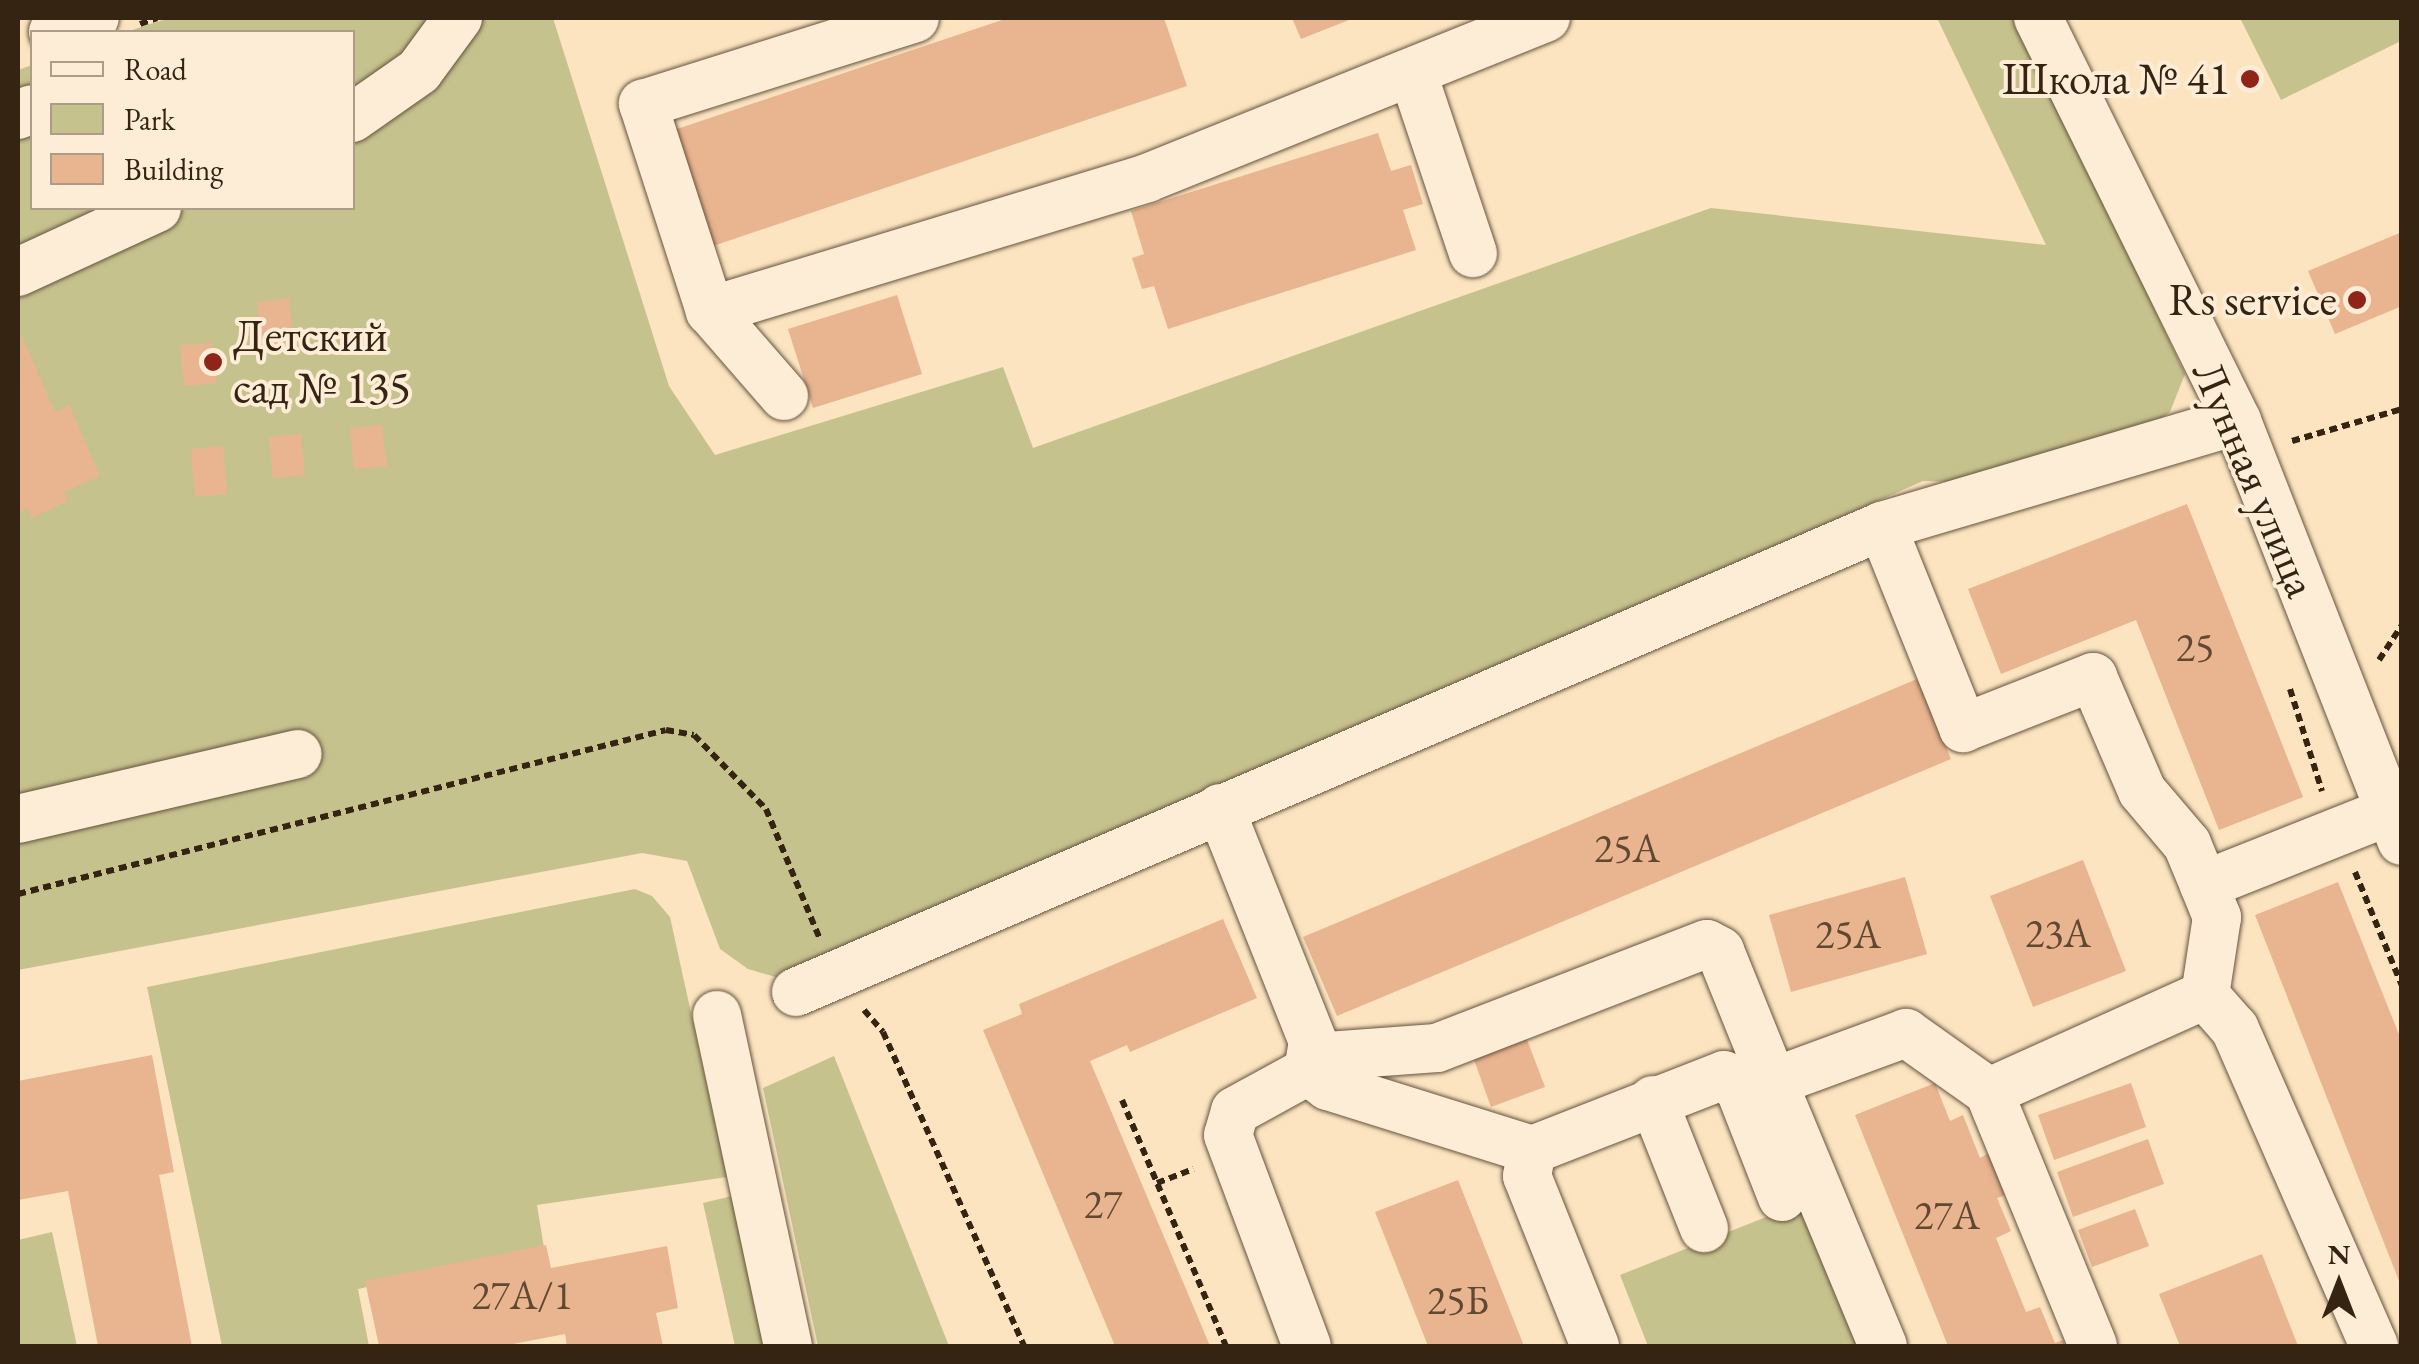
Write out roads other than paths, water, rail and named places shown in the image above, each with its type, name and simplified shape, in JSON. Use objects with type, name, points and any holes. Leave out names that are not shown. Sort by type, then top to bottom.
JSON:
[{"type":"street","points":[[59,30],[95,18]]},
{"type":"street","points":[[355,116],[419,71],[458,18]]},
{"type":"street","points":[[784,396],[710,311],[643,104],[915,18]]},
{"type":"street","points":[[710,311],[1147,178],[1546,18]]},
{"type":"street","name":"Лунная улица","points":[[2038,18],[2236,421],[2396,826]]},
{"type":"street","points":[[1413,74],[1472,253]]},
{"type":"street","points":[[18,272],[153,210]]},
{"type":"street","points":[[815,983],[1882,526],[2236,421]]},
{"type":"street","points":[[1882,526],[1963,728],[2094,677],[2142,791],[2187,844],[2217,917],[2204,995]]},
{"type":"street","points":[[18,819],[298,754]]},
{"type":"street","points":[[1220,808],[1311,1064],[1328,1086],[1532,1150],[1712,1077],[1734,1080],[1782,1197]]},
{"type":"street","points":[[2204,885],[2396,826]]},
{"type":"street","points":[[1307,1346],[1228,1135],[1235,1110],[1311,1064],[1437,1048],[1707,944],[1720,951],[1884,1346]]},
{"type":"street","points":[[1989,1092],[2204,995]]},
{"type":"street","points":[[2204,995],[2235,1029],[2374,1346]]},
{"type":"street","points":[[717,1015],[788,1346]]},
{"type":"street","points":[[1773,1082],[1906,1032],[1989,1092],[2093,1346]]},
{"type":"street","points":[[1653,1100],[1704,1228]]},
{"type":"street","points":[[1532,1150],[1527,1176],[1595,1346]]},
{"type":"place","name":"Школа № 41","points":[[2250,79]]},
{"type":"place","name":"Rs service","points":[[2357,300]]},
{"type":"place","name":"Детский сад № 135","points":[[213,362]]}]
